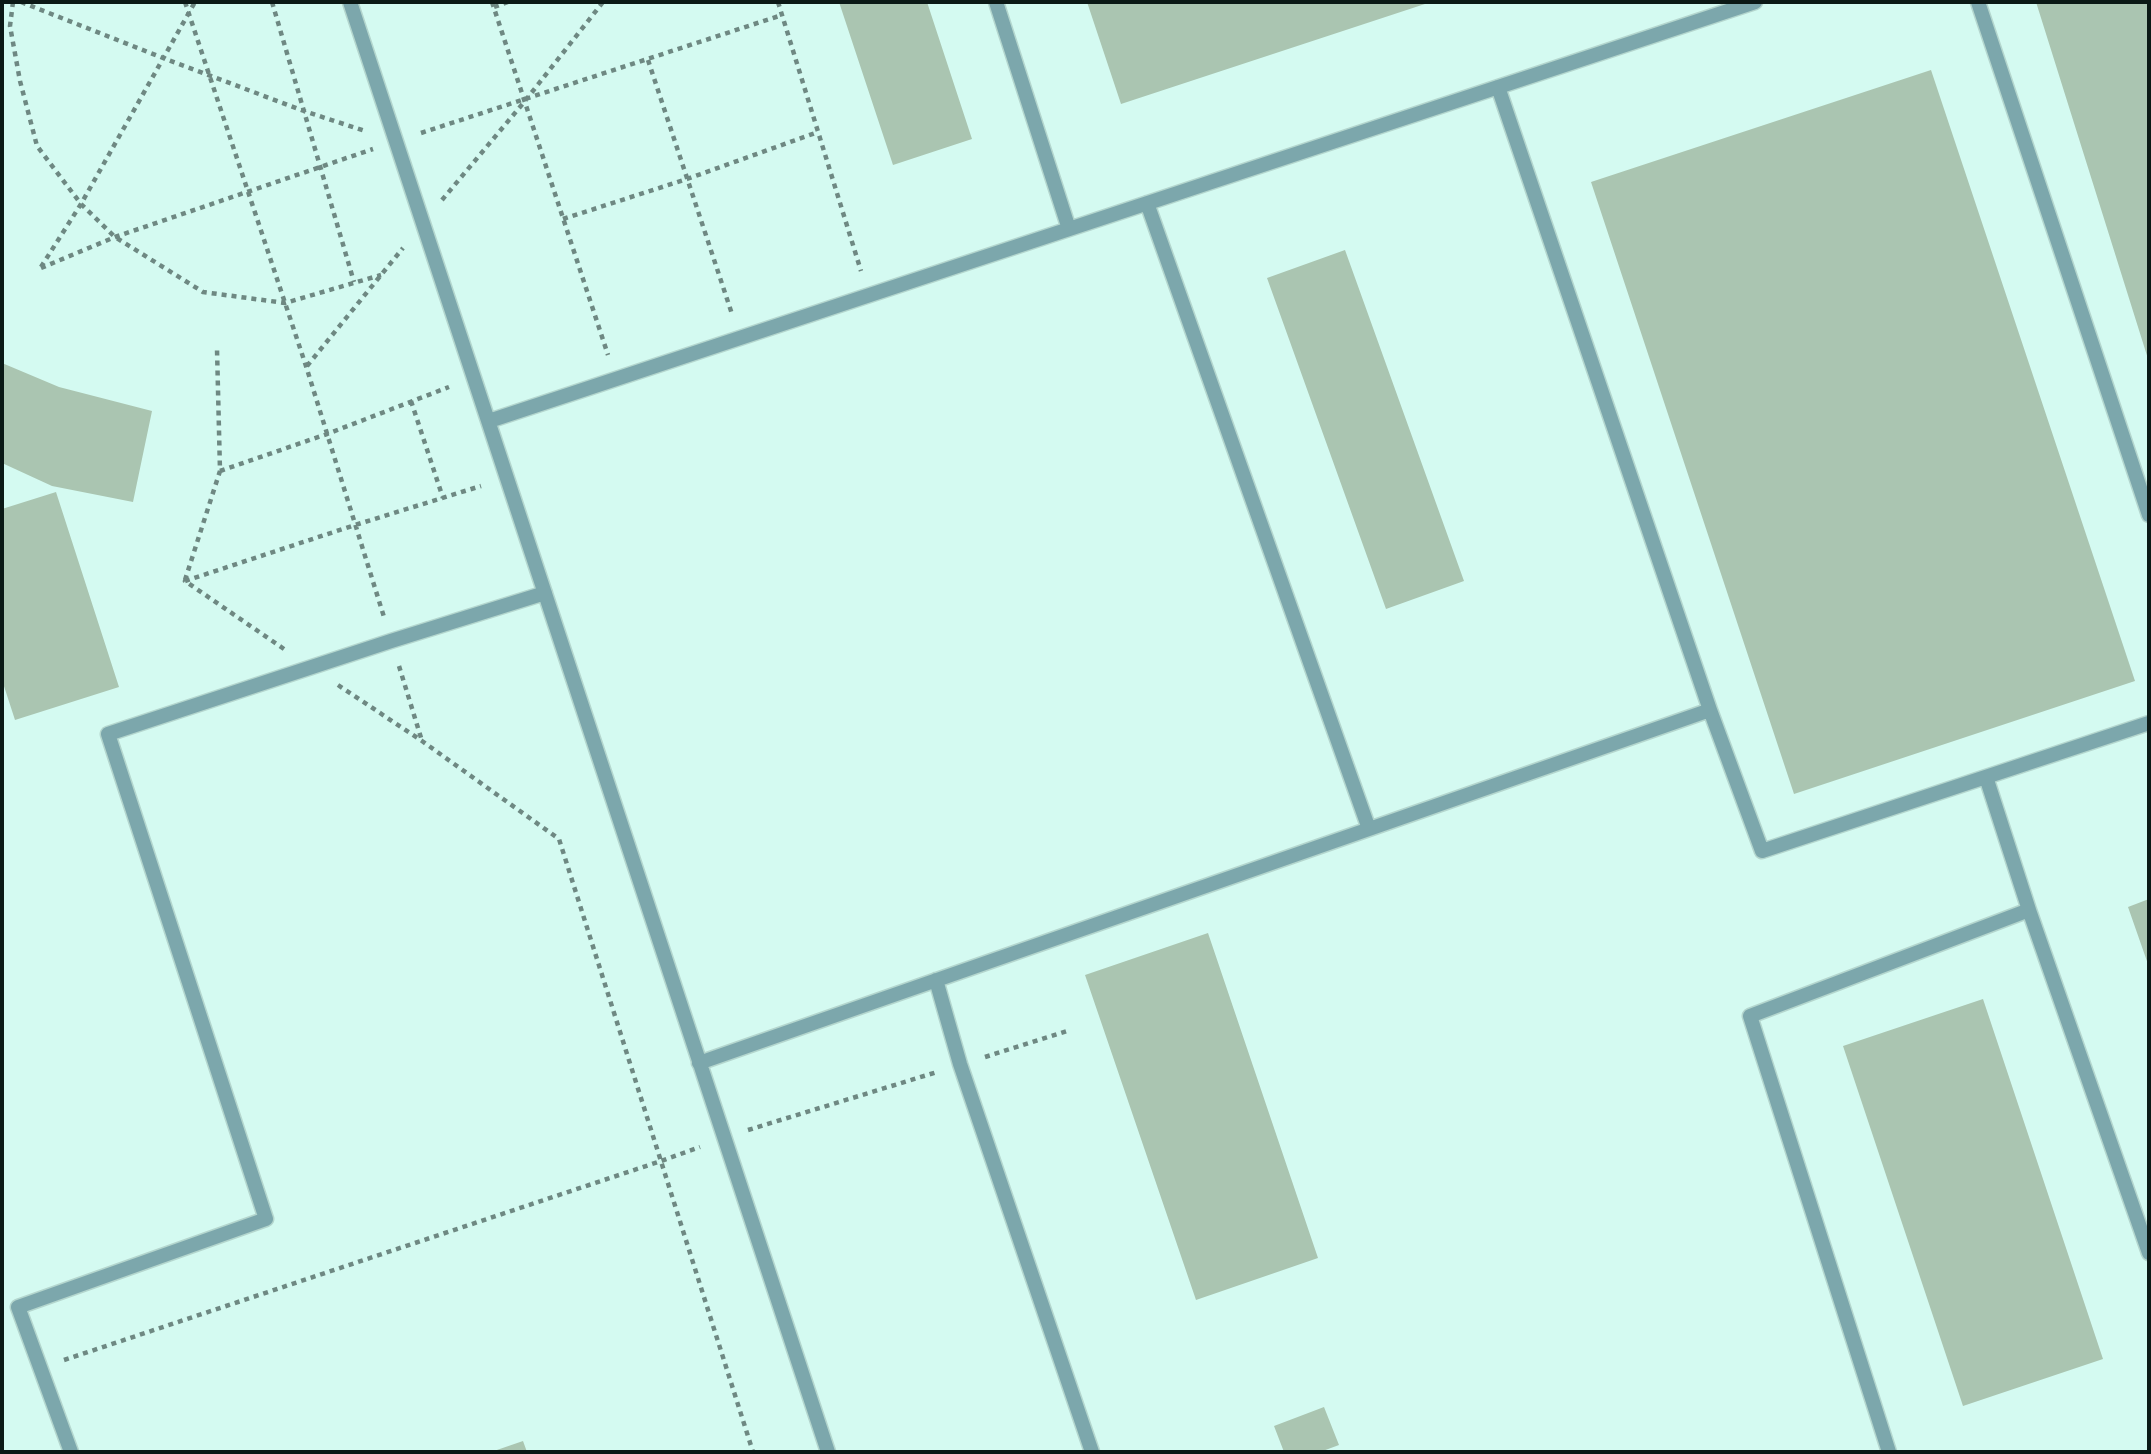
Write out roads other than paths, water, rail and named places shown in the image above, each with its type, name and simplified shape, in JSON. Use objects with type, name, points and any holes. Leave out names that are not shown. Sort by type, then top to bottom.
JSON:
[{"type":"lane","points":[[350,2],[828,1452]]},
{"type":"lane","points":[[996,2],[1069,229]]},
{"type":"lane","points":[[489,422],[1755,2]]},
{"type":"lane","points":[[1978,2],[2145,489],[2149,515]]},
{"type":"lane","points":[[1498,87],[1710,710],[1762,851],[2149,723]]},
{"type":"lane","points":[[1147,203],[1370,828]]},
{"type":"lane","points":[[71,1452],[18,1307],[266,1219],[108,734],[545,593]]},
{"type":"lane","points":[[699,1063],[1710,710]]},
{"type":"lane","points":[[1986,777],[2029,910],[2149,1253]]},
{"type":"lane","points":[[1889,1452],[1750,1016],[2029,910]]},
{"type":"lane","points":[[936,980],[960,1065],[1092,1452]]}]
